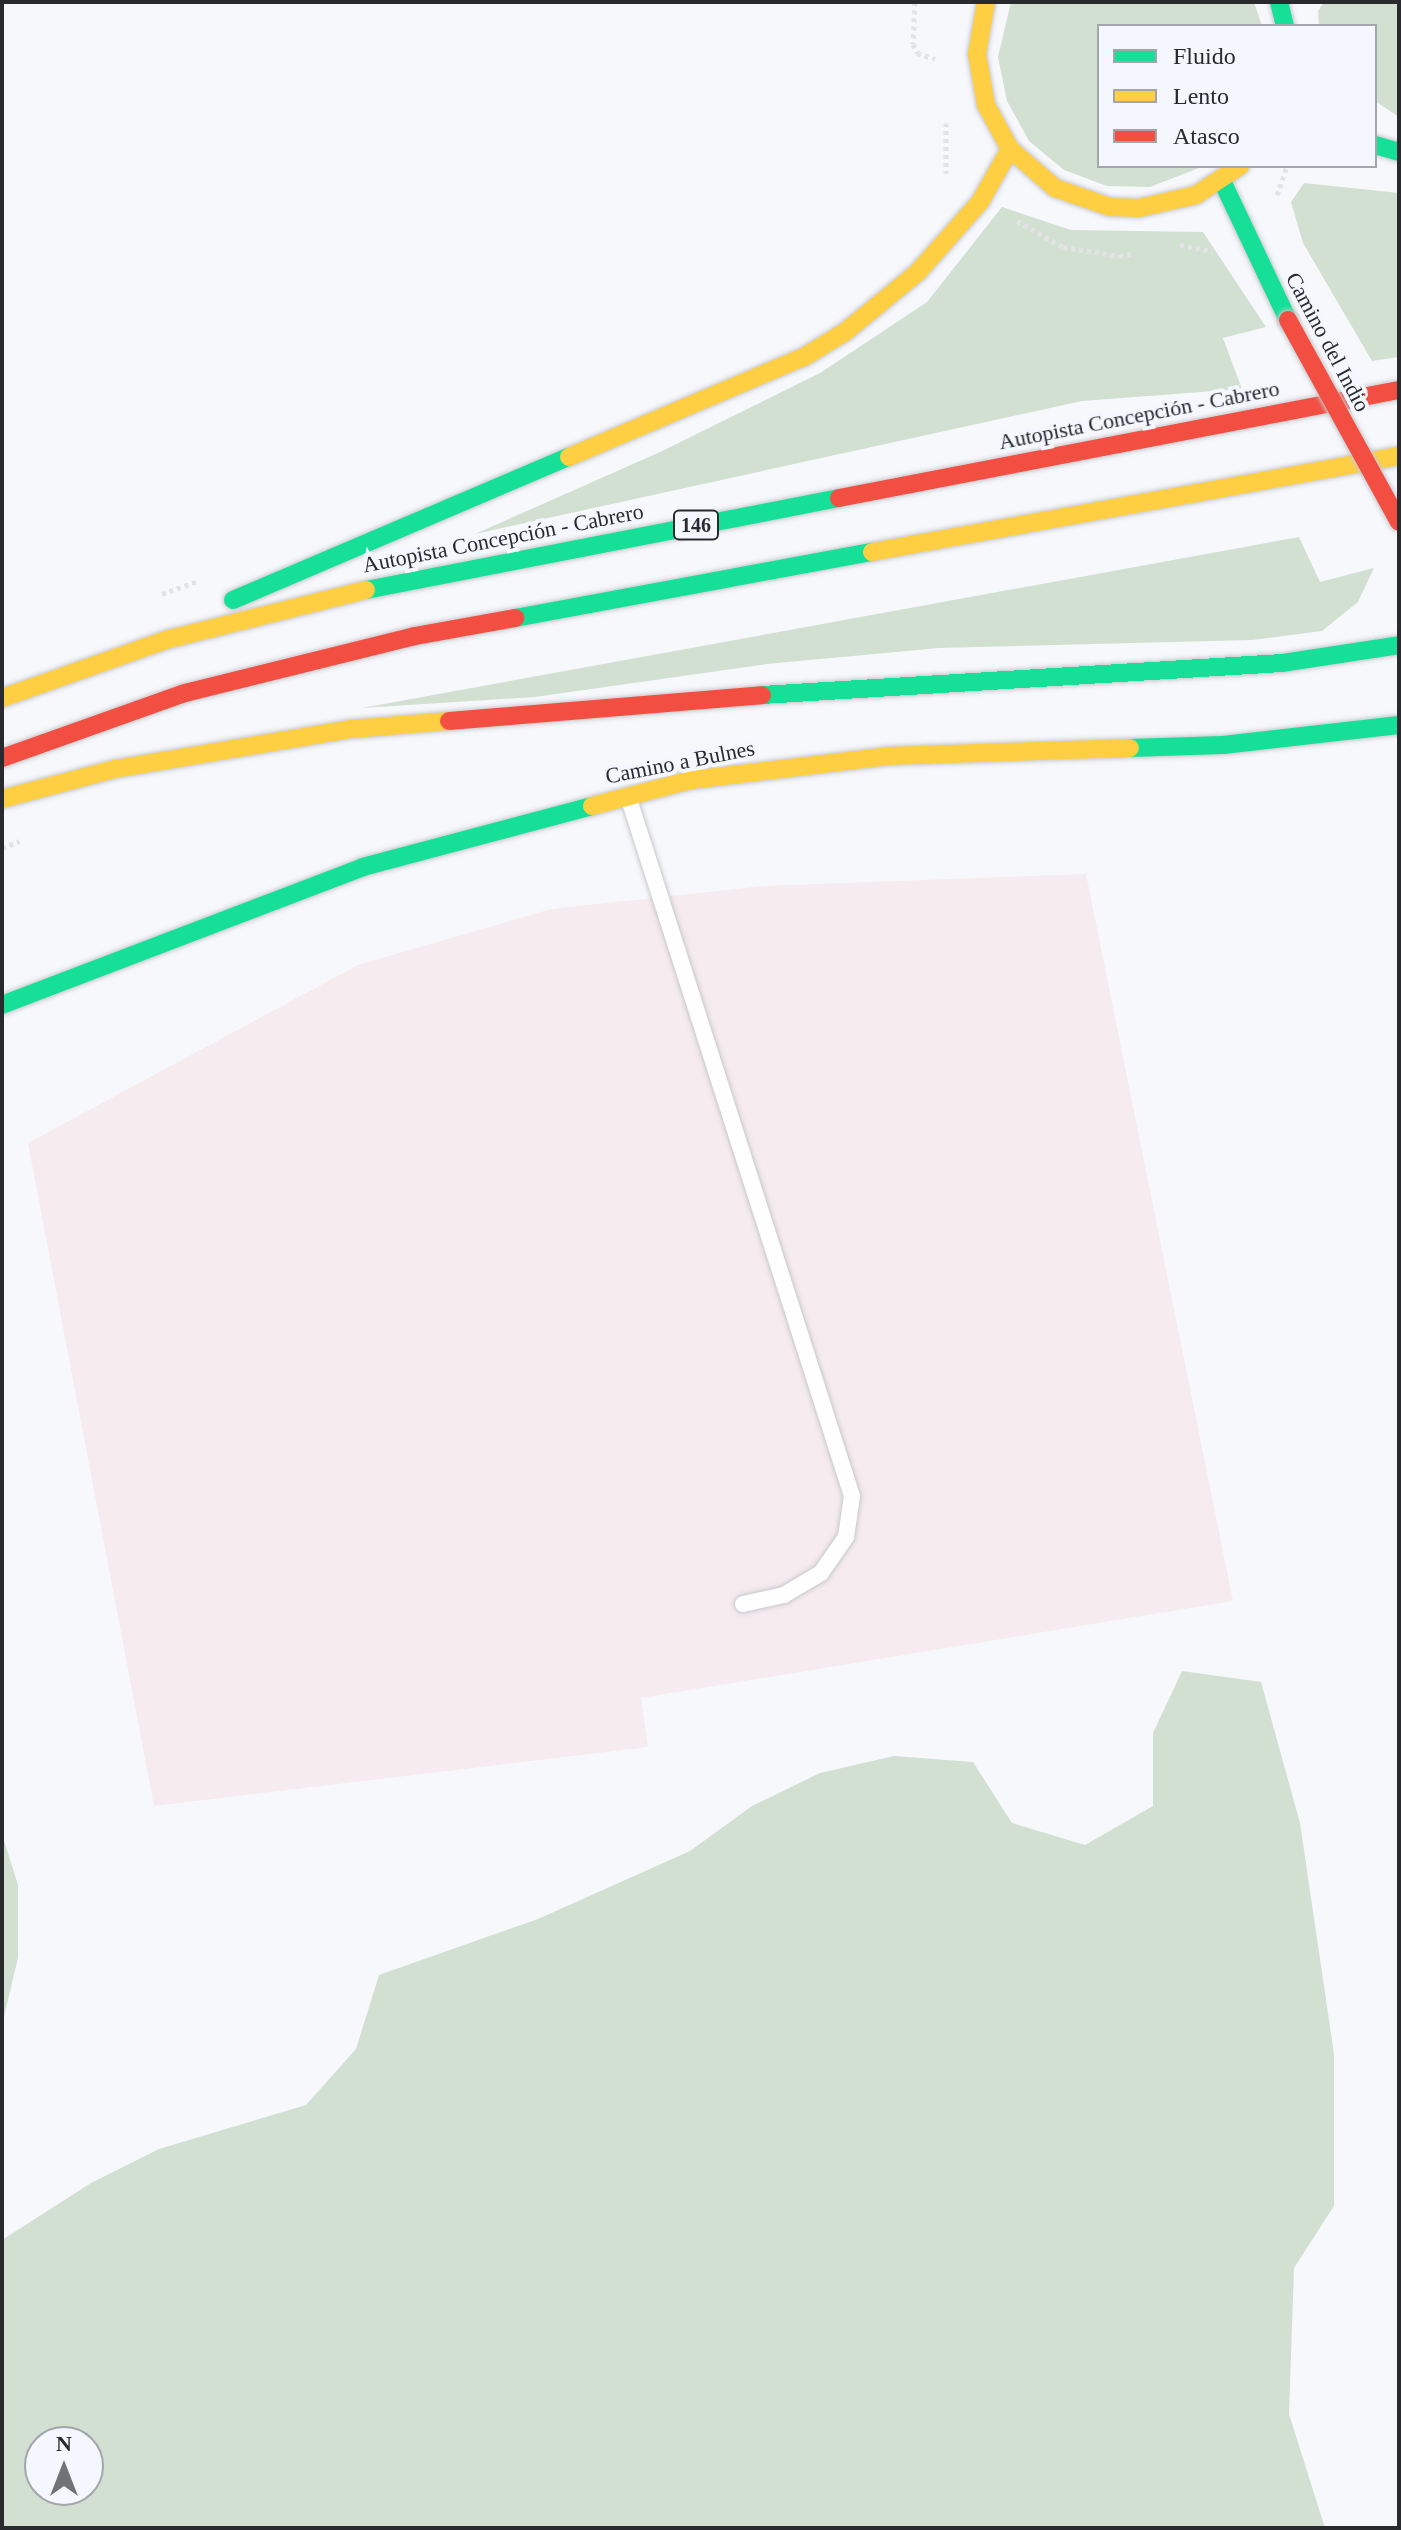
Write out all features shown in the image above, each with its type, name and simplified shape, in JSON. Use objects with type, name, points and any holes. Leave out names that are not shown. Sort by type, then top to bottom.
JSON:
[{"type":"main road","points":[[986,2],[979,29],[979,80],[996,128],[1010,149],[1055,188],[1110,207],[1168,204],[1222,181],[1238,168]]},
{"type":"main road","points":[[1279,2],[1284,24]]},
{"type":"main road","points":[[1377,146],[1399,152]]},
{"type":"main road","points":[[92,664],[804,357],[845,332],[918,272],[980,202],[1010,149]]},
{"type":"main road","name":"Camino del Indio","points":[[1222,181],[1288,320],[1399,522]]},
{"type":"main road","name":"Autopista Concepción - Cabrero","points":[[2,698],[92,664],[237,620],[388,585],[1399,390]]},
{"type":"main road","points":[[2,758],[185,693],[400,640],[1399,456]]},
{"type":"main road","points":[[2,799],[115,769],[352,729],[832,689],[1282,663],[1399,645]]},
{"type":"main road","name":"Camino a Bulnes","points":[[2,1005],[363,867],[691,780],[889,756],[1223,745],[1399,725]]},
{"type":"lane","points":[[628,795],[852,1496],[846,1537],[821,1573],[784,1595],[743,1604]]},
{"type":"path","points":[[915,2],[913,44],[917,53],[936,59],[938,74]]},
{"type":"path","points":[[945,120],[946,181]]},
{"type":"path","points":[[1282,207],[1277,195],[1286,168]]},
{"type":"shaded area","points":[[1086,874],[1233,1601],[641,1698],[648,1747],[154,1806],[28,1143],[358,965],[551,909],[764,886]]},
{"type":"green space","points":[[1011,2],[1254,2],[1261,24],[1097,24],[1097,168],[1199,168],[1150,187],[1107,186],[1064,170],[1029,141],[1007,101],[998,57]]},
{"type":"green space","points":[[1324,2],[1399,2],[1399,117],[1377,102],[1377,24],[1319,24],[1318,11]]},
{"type":"green space","points":[[1304,183],[1399,193],[1399,357],[1372,361],[1303,243],[1291,202]]},
{"type":"green space","points":[[1002,207],[1071,230],[1203,232],[1266,327],[1223,338],[1242,389],[1082,401],[475,534],[660,452],[820,373],[927,302]]},
{"type":"green space","points":[[1299,537],[1320,582],[1374,568],[1358,602],[1322,631],[1252,640],[939,648],[767,664],[535,697],[362,708]]},
{"type":"green space","points":[[1182,1671],[1261,1682],[1300,1823],[1334,2054],[1334,2206],[1294,2268],[1289,2414],[1325,2528],[2,2528],[2,2240],[91,2183],[159,2149],[306,2105],[356,2049],[379,1975],[538,1919],[690,1851],[752,1806],[820,1773],[894,1756],[973,1762],[1012,1823],[1085,1845],[1153,1806],[1153,1733]]},
{"type":"green space","points":[[2,1834],[18,1885],[18,1958],[2,2025]]},
{"type":"traffic: fast","points":[[1279,2],[1284,24]]},
{"type":"traffic: fast","points":[[1377,146],[1399,152]]},
{"type":"traffic: fast","points":[[1222,181],[1288,320]]},
{"type":"traffic: fast","points":[[233,600],[569,457]]},
{"type":"traffic: fast","points":[[366,590],[839,498]]},
{"type":"traffic: fast","points":[[515,618],[872,552]]},
{"type":"traffic: fast","points":[[762,695],[1282,663],[1399,645]]},
{"type":"traffic: fast","points":[[1130,748],[1223,745],[1399,725]]},
{"type":"traffic: fast","points":[[2,1005],[363,867],[592,806]]},
{"type":"traffic: slow","points":[[986,2],[977,54],[986,105],[1010,149],[1055,188],[1110,207],[1139,208],[1196,195],[1237,168]]},
{"type":"traffic: slow","points":[[569,457],[804,357],[845,332],[918,272],[980,202],[1010,149]]},
{"type":"traffic: slow","points":[[872,552],[1399,456]]},
{"type":"traffic: slow","points":[[2,698],[169,639],[366,590]]},
{"type":"traffic: slow","points":[[2,799],[115,769],[352,729],[449,721]]},
{"type":"traffic: slow","points":[[592,806],[691,780],[889,756],[1130,748]]},
{"type":"traffic: jam","points":[[1288,320],[1399,522]]},
{"type":"traffic: jam","points":[[839,498],[1399,390]]},
{"type":"traffic: jam","points":[[2,758],[185,693],[415,636],[515,618]]},
{"type":"traffic: jam","points":[[449,721],[762,695]]}]
